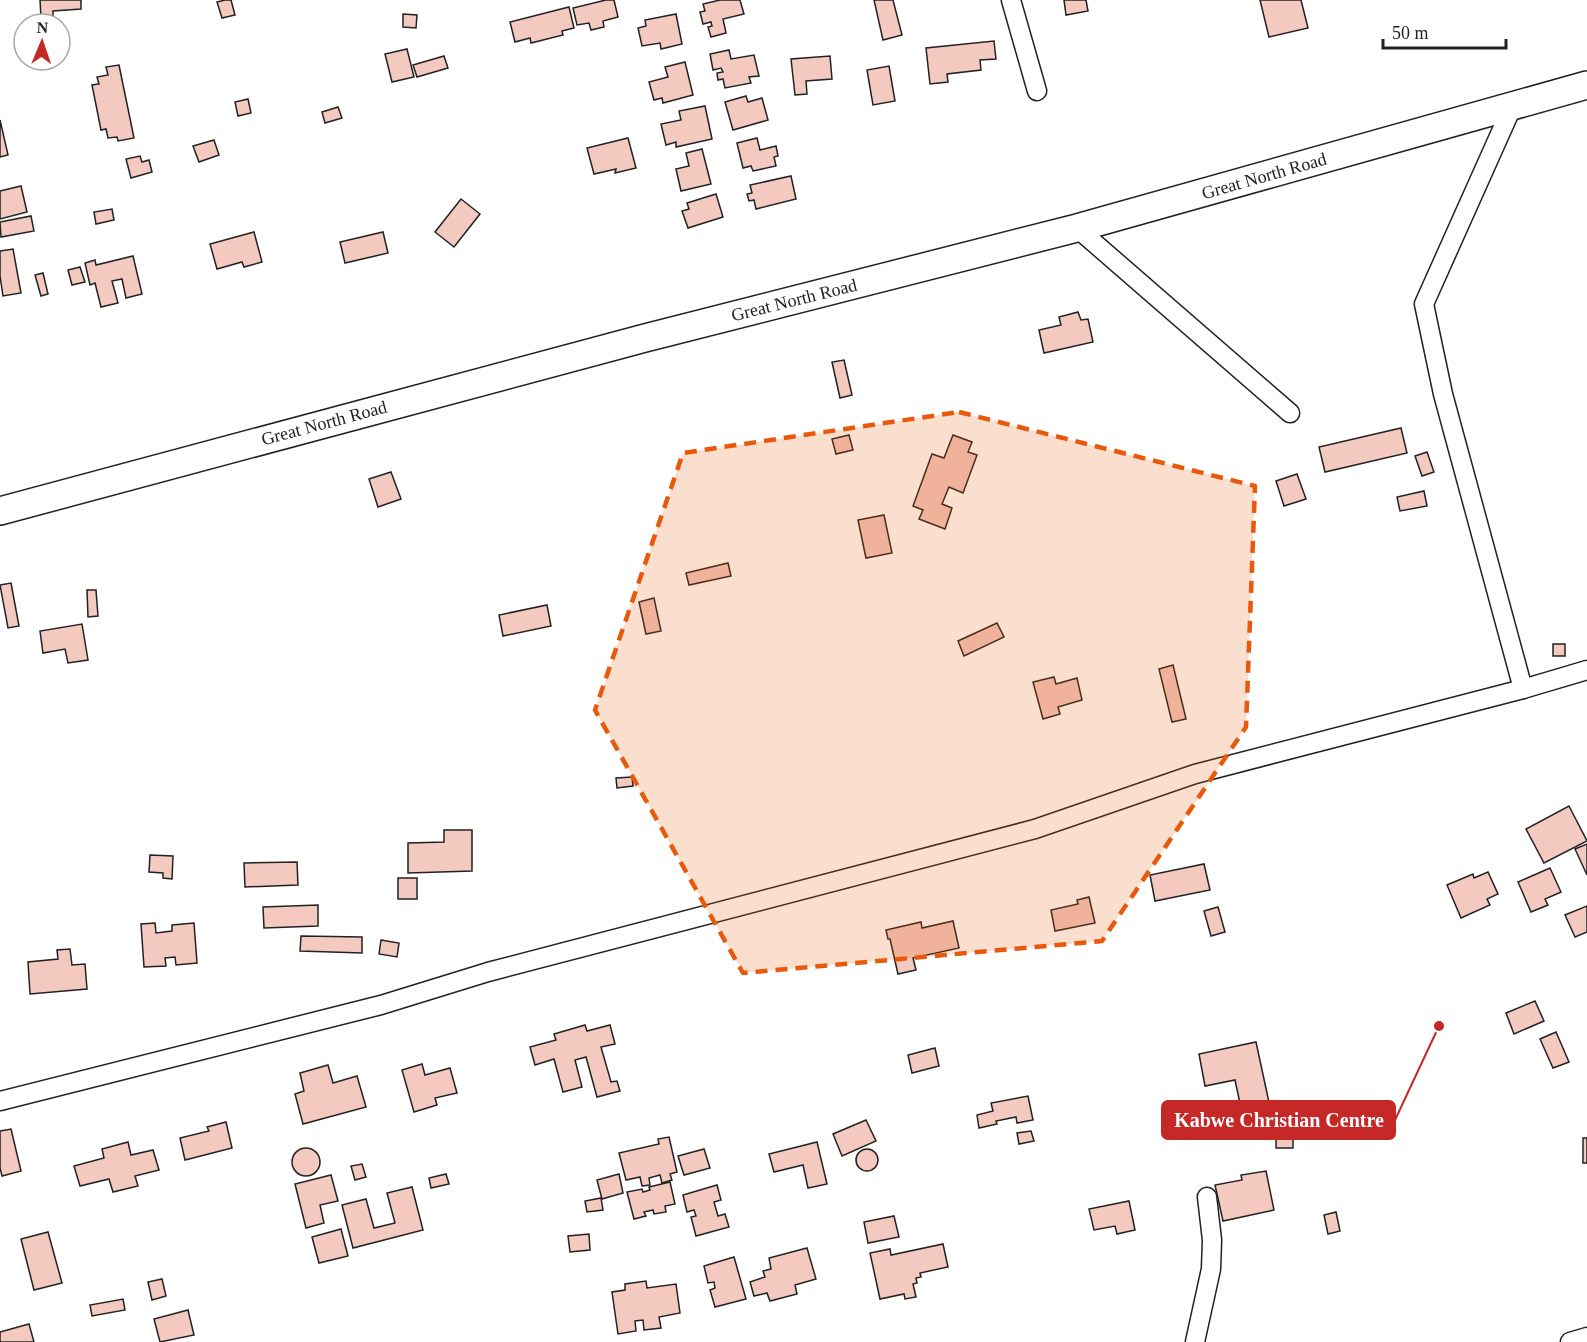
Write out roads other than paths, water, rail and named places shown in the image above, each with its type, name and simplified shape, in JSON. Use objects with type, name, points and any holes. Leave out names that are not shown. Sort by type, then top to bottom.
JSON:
[{"type":"highway","name":"Great North Road","points":[[0,511],[610,347],[1077,228],[1587,85]]},
{"type":"street","points":[[1011,0],[1037,91]]},
{"type":"street","points":[[1513,105],[1424,304],[1443,394],[1523,689]]},
{"type":"street","points":[[1077,228],[1290,413]]},
{"type":"street","points":[[0,1101],[370,1008],[488,972],[1035,829],[1195,774],[1523,689],[1587,670]]},
{"type":"street","points":[[1195,1342],[1211,1269],[1212,1240],[1207,1197]]},
{"type":"street","points":[[1570,1342],[1587,1337]]},
{"type":"place","name":"Kabwe Christian Centre","points":[[1439,1026]]}]
